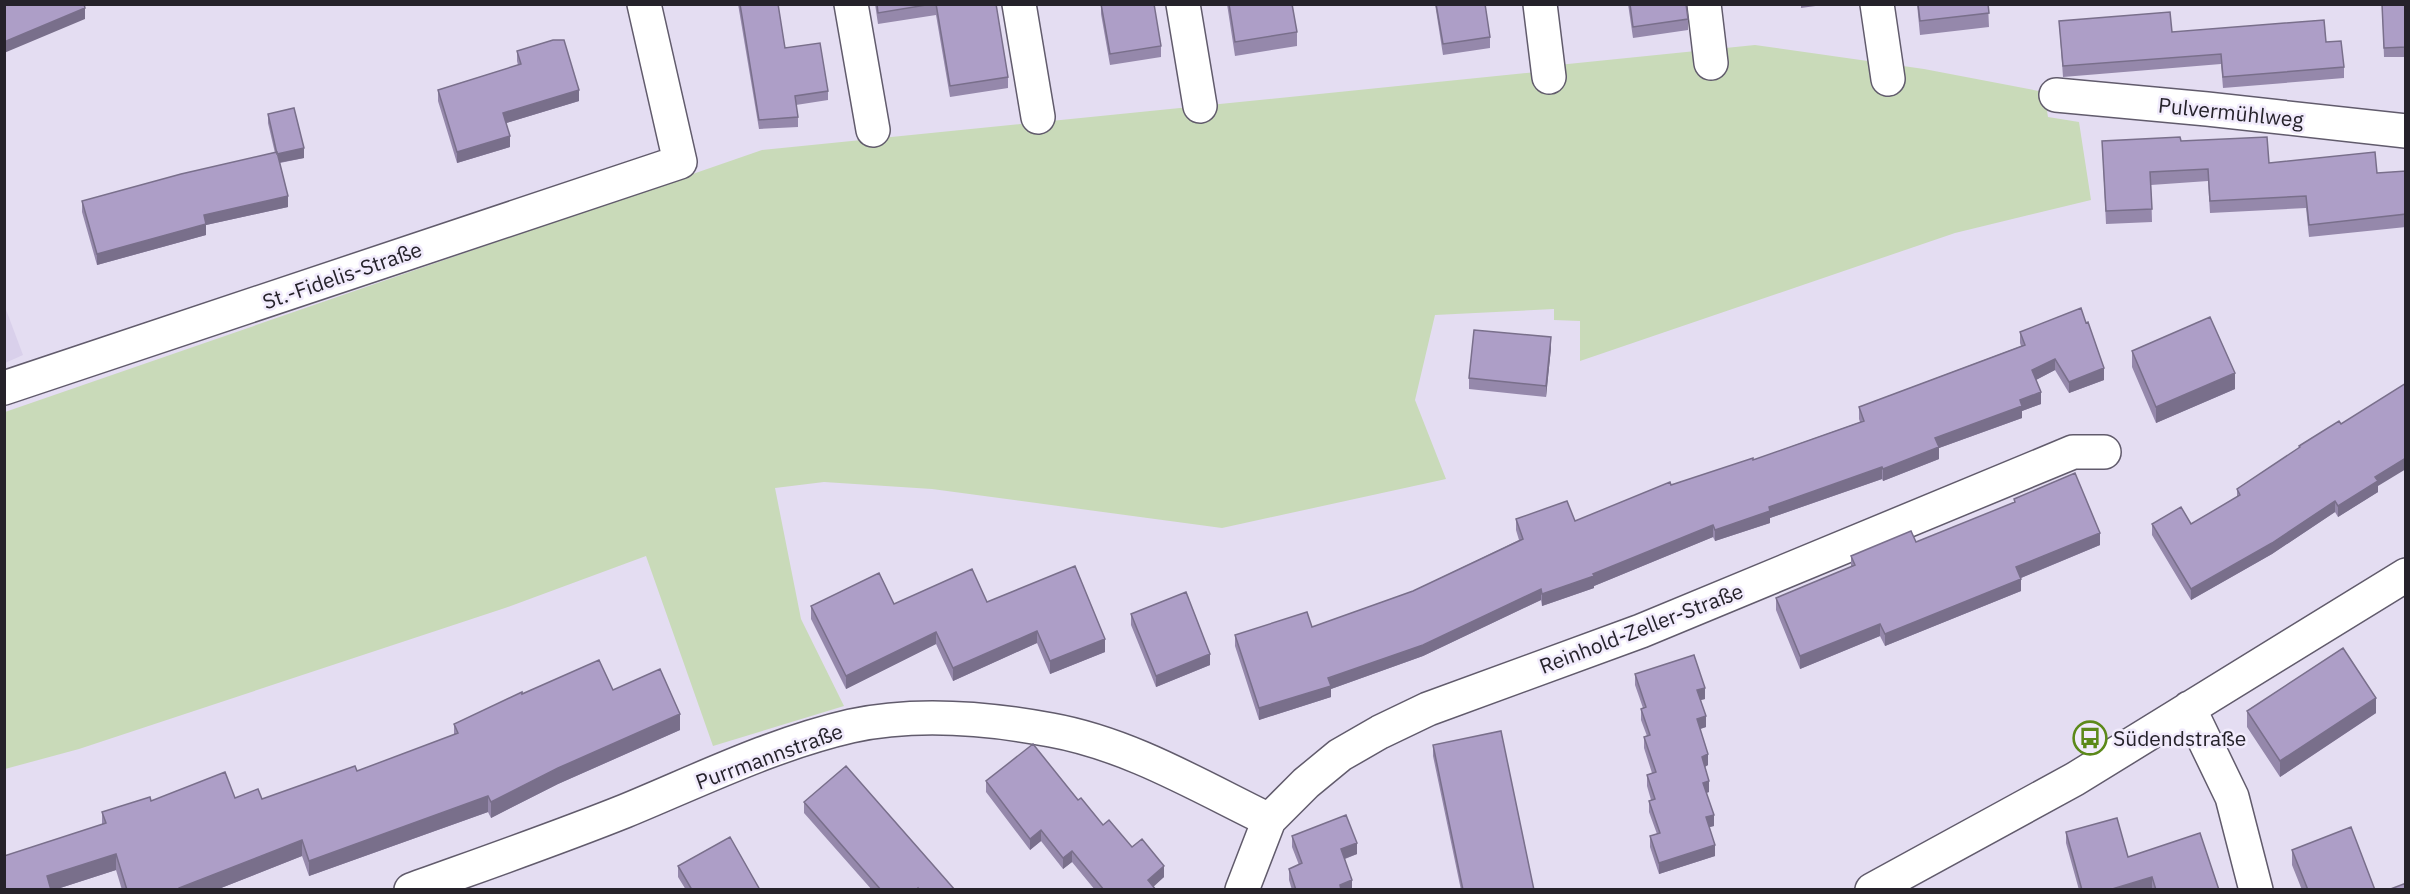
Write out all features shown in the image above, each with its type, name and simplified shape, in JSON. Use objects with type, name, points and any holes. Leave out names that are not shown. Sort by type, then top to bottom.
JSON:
[{"type":"street","name":"St.-Fidelis-Straße","points":[[4,388],[680,162],[644,4]]},
{"type":"street","points":[[851,4],[873,130]]},
{"type":"street","points":[[1019,4],[1038,117]]},
{"type":"street","points":[[1183,4],[1200,106]]},
{"type":"street","points":[[1540,4],[1549,77]]},
{"type":"street","points":[[1704,4],[1711,63]]},
{"type":"street","points":[[1877,4],[1888,79]]},
{"type":"street","name":"Pulvermühlweg","points":[[2056,95],[2406,131]]},
{"type":"street","name":"Reinhold-Zeller-Straße","points":[[1242,890],[1269,820],[1306,783],[1340,755],[1380,732],[1428,709],[1641,631],[2073,452],[2104,452]]},
{"type":"street","points":[[1872,890],[2075,779],[2406,574]]},
{"type":"street","points":[[2189,708],[2232,797],[2256,890]]},
{"type":"street","name":"Purrmannstraße","points":[[411,890],[624,811],[761,754],[852,726],[923,717],[996,722],[1052,730],[1099,742],[1146,760],[1269,820]]},
{"type":"shaded area","points":[[5,307],[23,355],[4,363]]},
{"type":"green space","points":[[1755,45],[1924,69],[2044,92],[2048,117],[2079,122],[2091,200],[1955,233],[1580,361],[1580,321],[1554,320],[1554,309],[1435,315],[1415,400],[1446,479],[1222,528],[932,489],[824,482],[775,488],[801,619],[844,706],[713,746],[646,556],[505,608],[79,749],[5,769],[5,412],[762,150],[1557,70],[1558,65]]},
{"type":"building","points":[[4,4],[84,4],[85,8],[4,42]]},
{"type":"building","points":[[740,4],[778,4],[785,48],[820,43],[828,91],[795,96],[798,117],[759,120]]},
{"type":"building","points":[[877,4],[932,4],[878,13]]},
{"type":"building","points":[[936,4],[996,4],[1008,77],[950,86]]},
{"type":"building","points":[[1101,4],[1154,4],[1161,46],[1110,54]]},
{"type":"building","points":[[1229,4],[1292,4],[1297,32],[1235,42]]},
{"type":"building","points":[[1436,4],[1485,4],[1490,37],[1443,44]]},
{"type":"building","points":[[1630,4],[1686,4],[1688,19],[1633,27]]},
{"type":"building","points":[[1918,4],[1988,4],[1989,13],[1920,21]]},
{"type":"building","points":[[2382,4],[2406,4],[2406,47],[2384,48]]},
{"type":"building","points":[[2170,12],[2172,32],[2324,20],[2326,42],[2341,41],[2344,67],[2223,77],[2221,54],[2063,66],[2059,21]]},
{"type":"building","points":[[553,40],[564,40],[579,90],[503,113],[510,136],[457,152],[438,90],[521,64],[517,51]]},
{"type":"building","points":[[294,108],[304,148],[277,154],[268,114]]},
{"type":"building","points":[[2180,137],[2181,141],[2267,137],[2269,163],[2375,152],[2377,173],[2406,171],[2406,214],[2309,225],[2306,196],[2210,201],[2208,169],[2150,172],[2152,209],[2106,211],[2102,141]]},
{"type":"building","points":[[277,152],[288,196],[204,215],[206,224],[97,254],[82,201],[181,174]]},
{"type":"building","points":[[2081,308],[2104,368],[2069,382],[2055,359],[2032,370],[2041,392],[2020,400],[2022,406],[1935,438],[1939,447],[1883,469],[1882,467],[1769,507],[1770,511],[1715,530],[1713,525],[1593,574],[1594,576],[1542,594],[1541,589],[1423,645],[1328,678],[1331,686],[1259,708],[1235,635],[1307,612],[1312,627],[1413,591],[1523,539],[1516,519],[1567,501],[1575,521],[1670,482],[1671,485],[1753,458],[1753,460],[1864,421],[1859,407],[2025,345],[2020,332]]},
{"type":"building","points":[[2210,317],[2235,373],[2156,407],[2132,351]]},
{"type":"building","points":[[1474,330],[1551,337],[1546,386],[1469,378]]},
{"type":"building","points":[[2406,383],[2406,458],[2375,477],[2378,481],[2338,506],[2335,501],[2272,543],[2191,589],[2152,524],[2181,507],[2191,524],[2240,495],[2237,489],[2299,446],[2339,421],[2341,424]]},
{"type":"building","points":[[2075,473],[2100,533],[2016,567],[2021,579],[1885,634],[1880,624],[1800,656],[1776,598],[1855,565],[1851,556],[1911,531],[1916,542],[2015,502],[2014,499]]},
{"type":"building","points":[[1075,566],[1105,639],[1050,661],[1037,631],[953,668],[936,632],[846,676],[811,606],[879,573],[894,604],[972,569],[987,602]]},
{"type":"building","points":[[1186,592],[1210,654],[1156,676],[1131,614]]},
{"type":"building","points":[[2343,648],[2376,698],[2280,761],[2247,711]]},
{"type":"building","points":[[1694,655],[1705,688],[1697,690],[1706,716],[1697,719],[1708,754],[1702,757],[1709,781],[1703,783],[1714,815],[1706,817],[1715,845],[1659,863],[1650,836],[1660,833],[1649,801],[1655,799],[1647,775],[1656,772],[1644,737],[1650,735],[1641,709],[1646,707],[1635,674]]},
{"type":"building","points":[[599,660],[613,690],[660,669],[680,714],[558,768],[491,802],[488,796],[309,861],[302,840],[179,888],[179,890],[127,890],[116,854],[47,876],[51,890],[4,890],[4,856],[106,823],[102,812],[150,797],[151,801],[225,772],[235,798],[258,789],[262,799],[355,766],[357,771],[458,733],[454,724],[522,692],[522,694]]},
{"type":"building","points":[[1501,731],[1534,890],[1463,890],[1433,745]]},
{"type":"building","points":[[1033,744],[1078,800],[1081,798],[1103,825],[1109,820],[1132,847],[1142,839],[1164,866],[1148,880],[1156,890],[1104,890],[1072,851],[1063,858],[1041,830],[1030,839],[986,781]]},
{"type":"building","points":[[846,766],[955,890],[919,890],[918,888],[916,890],[881,890],[804,802]]},
{"type":"building","points":[[1346,815],[1357,843],[1341,849],[1352,880],[1340,885],[1341,890],[1296,890],[1289,869],[1302,863],[1292,836]]},
{"type":"building","points":[[2117,818],[2128,857],[2200,833],[2219,890],[2156,890],[2152,877],[2109,890],[2082,890],[2066,832]]},
{"type":"building","points":[[2351,827],[2375,890],[2308,890],[2292,850]]},
{"type":"building","points":[[730,837],[760,890],[692,890],[678,866]]},
{"type":"building","points":[[2406,883],[2406,890],[2388,890]]},
{"type":"place","name":"Südendstraße","points":[[2090,738]]}]
